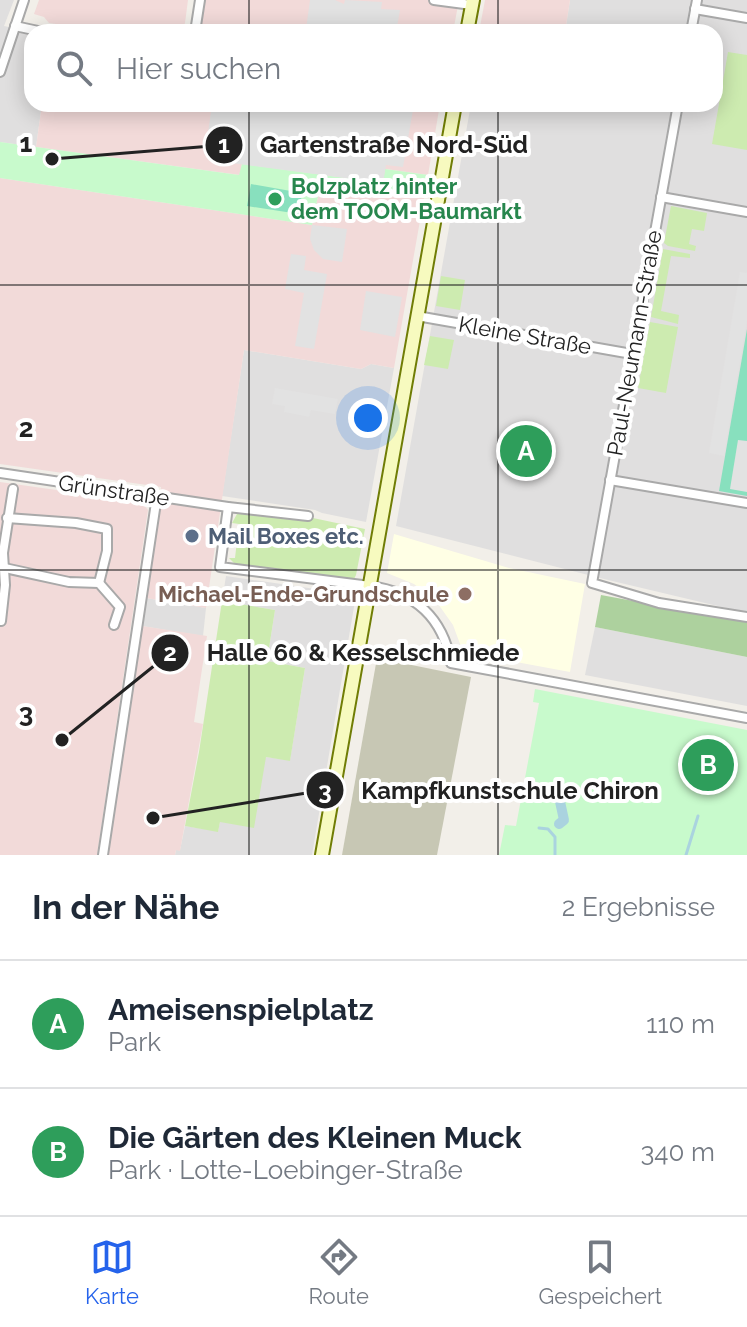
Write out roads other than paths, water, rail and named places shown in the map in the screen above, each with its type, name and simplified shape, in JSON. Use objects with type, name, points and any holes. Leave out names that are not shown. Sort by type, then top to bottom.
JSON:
[{"type":"street","points":[[0,71],[24,0]]},
{"type":"street","points":[[196,24],[200,0]]},
{"type":"street","points":[[434,0],[472,3],[468,24]]},
{"type":"street","points":[[692,24],[696,4],[747,18]]},
{"type":"street","points":[[15,26],[24,28]]},
{"type":"street","points":[[322,855],[454,112]]},
{"type":"street","name":"Paul-Neumann-Straße","points":[[677,112],[592,583],[659,603],[747,617]]},
{"type":"street","points":[[661,197],[747,212]]},
{"type":"street","name":"Kleine Straße","points":[[417,316],[632,354]]},
{"type":"street","name":"Grünstraße","points":[[0,473],[308,516]]},
{"type":"street","points":[[610,480],[747,503]]},
{"type":"street","points":[[1,621],[5,585],[3,554],[13,489]]},
{"type":"street","points":[[103,855],[157,496]]},
{"type":"street","points":[[228,507],[220,567],[383,588],[405,596],[425,610],[440,629],[451,663],[747,718]]},
{"type":"street","points":[[7,518],[76,523],[107,529],[107,551],[99,583]]},
{"type":"street","points":[[2,567],[69,582],[99,583],[120,607],[114,625]]},
{"type":"waterway","points":[[559,797],[564,820],[559,824]]},
{"type":"waterway","points":[[686,855],[698,816]]},
{"type":"waterway","points":[[539,828],[548,829],[555,837],[555,855]]},
{"type":"place","name":"Gartenstraße Nord-Süd","points":[[52,159]]},
{"type":"place","name":"Bolzplatz hinter dem TOOM-Baumarkt","points":[[275,199]]},
{"type":"place","name":"Ameisenspielplatz","points":[[526,451]]},
{"type":"place","name":"Mail Boxes etc.","points":[[192,536]]},
{"type":"place","name":"Michael-Ende-Grundschule","points":[[465,594]]},
{"type":"place","name":"Halle 60 & Kesselschmiede","points":[[62,740]]},
{"type":"place","name":"Die Gärten des Kleinen Muck","points":[[708,765]]},
{"type":"place","name":"Kampfkunstschule Chiron","points":[[153,818]]}]
